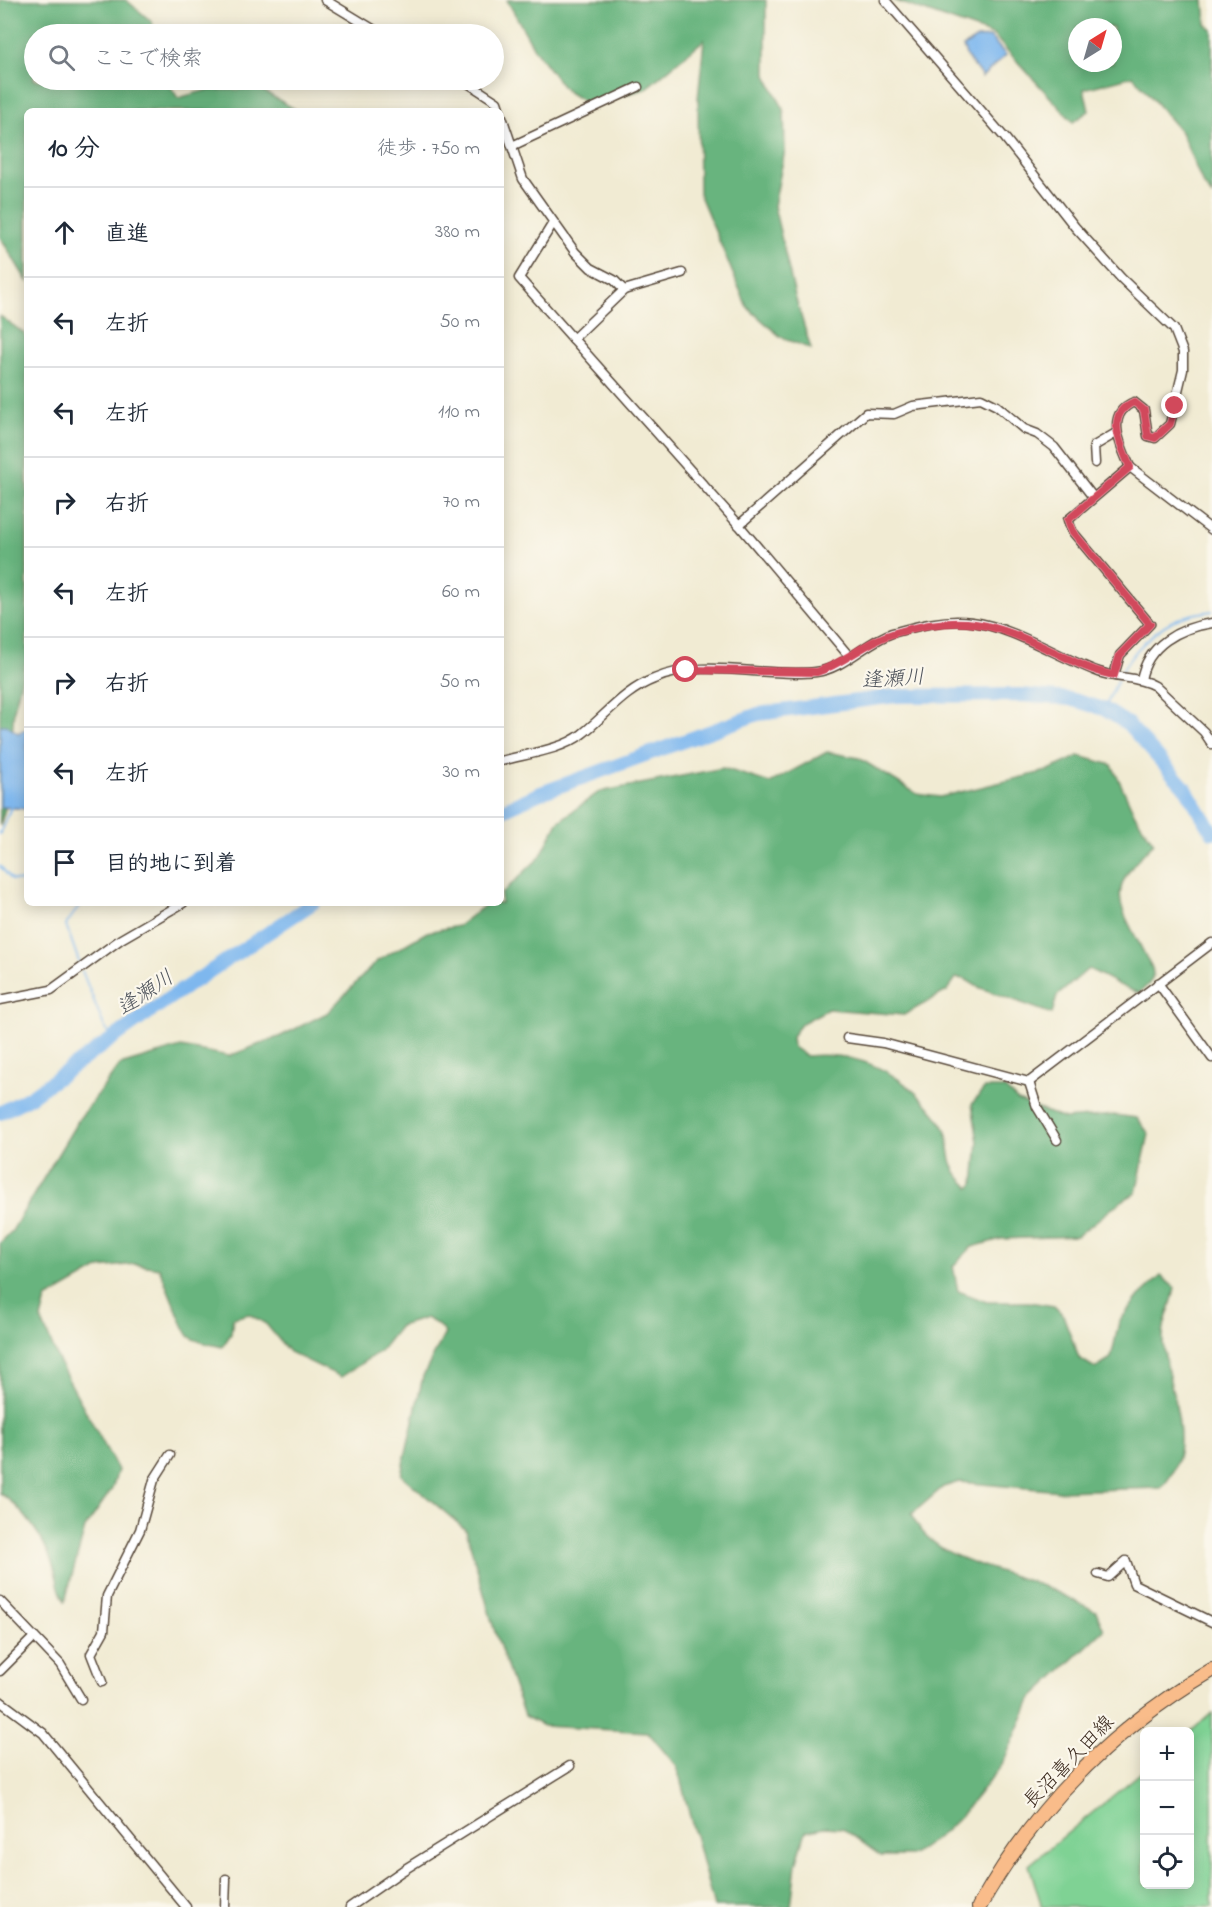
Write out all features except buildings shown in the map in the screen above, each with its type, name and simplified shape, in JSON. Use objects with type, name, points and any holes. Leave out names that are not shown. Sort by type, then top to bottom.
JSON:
[{"type":"main road","name":"長沼喜久田線","points":[[979,1907],[1016,1847],[1067,1784],[1102,1748],[1146,1713],[1212,1670]]},
{"type":"street","points":[[325,0],[365,24]]},
{"type":"street","points":[[885,0],[1005,138],[1075,227],[1128,285],[1174,329],[1183,352],[1183,370],[1170,424],[1161,435],[1155,438],[1148,436],[1144,410],[1134,402],[1128,404],[1117,418],[1116,433],[1130,467],[1212,530]]},
{"type":"street","points":[[512,146],[638,87]]},
{"type":"street","points":[[478,90],[497,102],[499,108]]},
{"type":"street","points":[[504,123],[523,179],[553,223],[591,268],[614,280],[624,290]]},
{"type":"street","points":[[553,223],[519,278],[739,525],[849,656]]},
{"type":"street","points":[[573,339],[624,290],[682,273]]},
{"type":"street","points":[[739,525],[866,413],[894,414],[913,406],[981,398],[997,406],[1024,429],[1037,434],[1054,447],[1093,497]]},
{"type":"street","points":[[1095,463],[1094,446],[1116,433]]},
{"type":"street","points":[[1115,676],[1120,655],[1150,624],[1069,526],[1070,518],[1130,467]]},
{"type":"street","points":[[504,760],[575,738],[629,691],[667,674],[702,669],[817,672],[849,656],[875,639],[894,633],[960,621],[984,625],[1046,648],[1101,673],[1141,680],[1155,686],[1204,732],[1212,744]]},
{"type":"street","points":[[1141,680],[1145,662],[1161,644],[1194,626],[1212,622]]},
{"type":"street","points":[[0,1000],[51,990],[121,939],[178,906]]},
{"type":"street","points":[[1029,1082],[1212,943]]},
{"type":"street","points":[[1158,983],[1212,1058]]},
{"type":"street","points":[[847,1038],[883,1043],[1029,1082]]},
{"type":"street","points":[[1029,1082],[1037,1107],[1057,1140]]},
{"type":"street","points":[[102,1682],[91,1654],[104,1631],[107,1596],[140,1530],[154,1480],[170,1455]]},
{"type":"street","points":[[1098,1574],[1108,1576],[1126,1561],[1134,1584],[1212,1622]]},
{"type":"street","points":[[0,1601],[60,1664],[81,1699]]},
{"type":"street","points":[[0,1671],[34,1637]]},
{"type":"street","points":[[0,1701],[44,1733],[186,1907]]},
{"type":"street","points":[[350,1907],[570,1766]]},
{"type":"street","points":[[225,1907],[226,1879]]},
{"type":"green space","points":[[0,0],[126,0],[152,22],[152,24],[24,24],[24,90],[173,90],[178,98],[207,90],[262,90],[293,108],[24,108],[24,276],[0,237]]},
{"type":"green space","points":[[507,0],[766,0],[766,75],[784,110],[785,150],[774,206],[795,296],[811,349],[781,337],[747,307],[699,193],[698,99],[704,40],[645,89],[589,105],[565,90],[535,50]]},
{"type":"green space","points":[[893,0],[1204,0],[1206,24],[1212,30],[1212,196],[1202,182],[1181,132],[1133,76],[1084,89],[1089,111],[1073,122],[993,35]]},
{"type":"green space","points":[[0,316],[24,333],[24,668],[14,710],[7,802],[0,826]]},
{"type":"green space","points":[[827,752],[859,758],[917,794],[940,797],[1047,771],[1079,756],[1112,765],[1135,815],[1154,843],[1127,874],[1120,897],[1128,922],[1152,970],[1151,981],[1139,993],[1088,969],[1057,996],[1052,1014],[978,987],[965,979],[956,978],[947,991],[904,1015],[828,1009],[802,1023],[792,1036],[793,1047],[806,1056],[827,1055],[866,1063],[901,1081],[930,1108],[943,1125],[953,1165],[958,1175],[970,1188],[974,1184],[978,1142],[972,1104],[985,1088],[1004,1088],[1018,1101],[1065,1119],[1115,1115],[1137,1118],[1149,1134],[1136,1193],[1120,1202],[1077,1236],[1001,1239],[972,1247],[953,1266],[958,1291],[987,1302],[1029,1302],[1054,1306],[1063,1315],[1079,1358],[1095,1368],[1111,1358],[1119,1322],[1139,1296],[1161,1276],[1175,1288],[1164,1327],[1163,1341],[1180,1436],[1179,1454],[1173,1472],[1161,1488],[1060,1491],[959,1482],[943,1487],[912,1514],[921,1530],[948,1552],[1044,1587],[1096,1611],[1104,1630],[1032,1698],[1002,1765],[963,1813],[943,1833],[911,1856],[881,1856],[842,1828],[824,1827],[806,1831],[796,1864],[791,1907],[714,1907],[677,1767],[648,1732],[543,1726],[524,1716],[494,1629],[466,1530],[401,1475],[423,1376],[445,1333],[437,1324],[426,1318],[400,1326],[380,1351],[341,1377],[289,1352],[266,1324],[249,1314],[233,1318],[231,1334],[222,1347],[193,1339],[183,1327],[159,1268],[135,1264],[100,1268],[46,1299],[41,1319],[61,1366],[118,1470],[112,1489],[85,1528],[65,1601],[49,1555],[38,1534],[25,1515],[0,1493],[0,1243],[12,1231],[79,1119],[120,1065],[181,1047],[229,1056],[281,1036],[327,1013],[377,961],[427,932],[458,926],[484,906],[504,906],[504,891],[540,857],[558,822],[599,792],[723,768],[770,783]]},
{"type":"green space","points":[[1212,1713],[1212,1907],[1042,1907],[1029,1865],[1140,1773],[1140,1889],[1194,1889],[1194,1729]]},
{"type":"water","points":[[990,37],[1006,55],[982,77],[967,57],[963,47],[977,38]]},
{"type":"water","points":[[0,725],[6,725],[18,733],[24,730],[24,809],[0,807]]},
{"type":"waterway","points":[[1120,675],[1138,650],[1163,627],[1184,617],[1212,611]]},
{"type":"waterway","points":[[1104,709],[1118,680]]},
{"type":"waterway","name":"逢瀬川","points":[[504,810],[538,794],[758,714],[896,696],[1021,695],[1070,699],[1104,709],[1128,724],[1186,789],[1212,832]]},
{"type":"waterway","points":[[0,834],[11,807]]},
{"type":"waterway","points":[[0,866],[12,880],[24,882]]},
{"type":"waterway","points":[[79,906],[66,925],[80,965]]},
{"type":"waterway","name":"逢瀬川","points":[[0,1113],[30,1097],[171,997],[308,906]]},
{"type":"waterway","points":[[82,971],[104,1026],[112,1039]]},
{"type":"route","points":[[686,670],[817,672],[836,664],[875,639],[918,626],[960,621],[984,625],[1046,648],[1101,673],[1114,675],[1120,655],[1149,627],[1149,620],[1072,531],[1068,520],[1130,467],[1116,433],[1117,418],[1128,404],[1134,402],[1144,410],[1148,436],[1155,438],[1161,435],[1170,424],[1175,406]]}]
